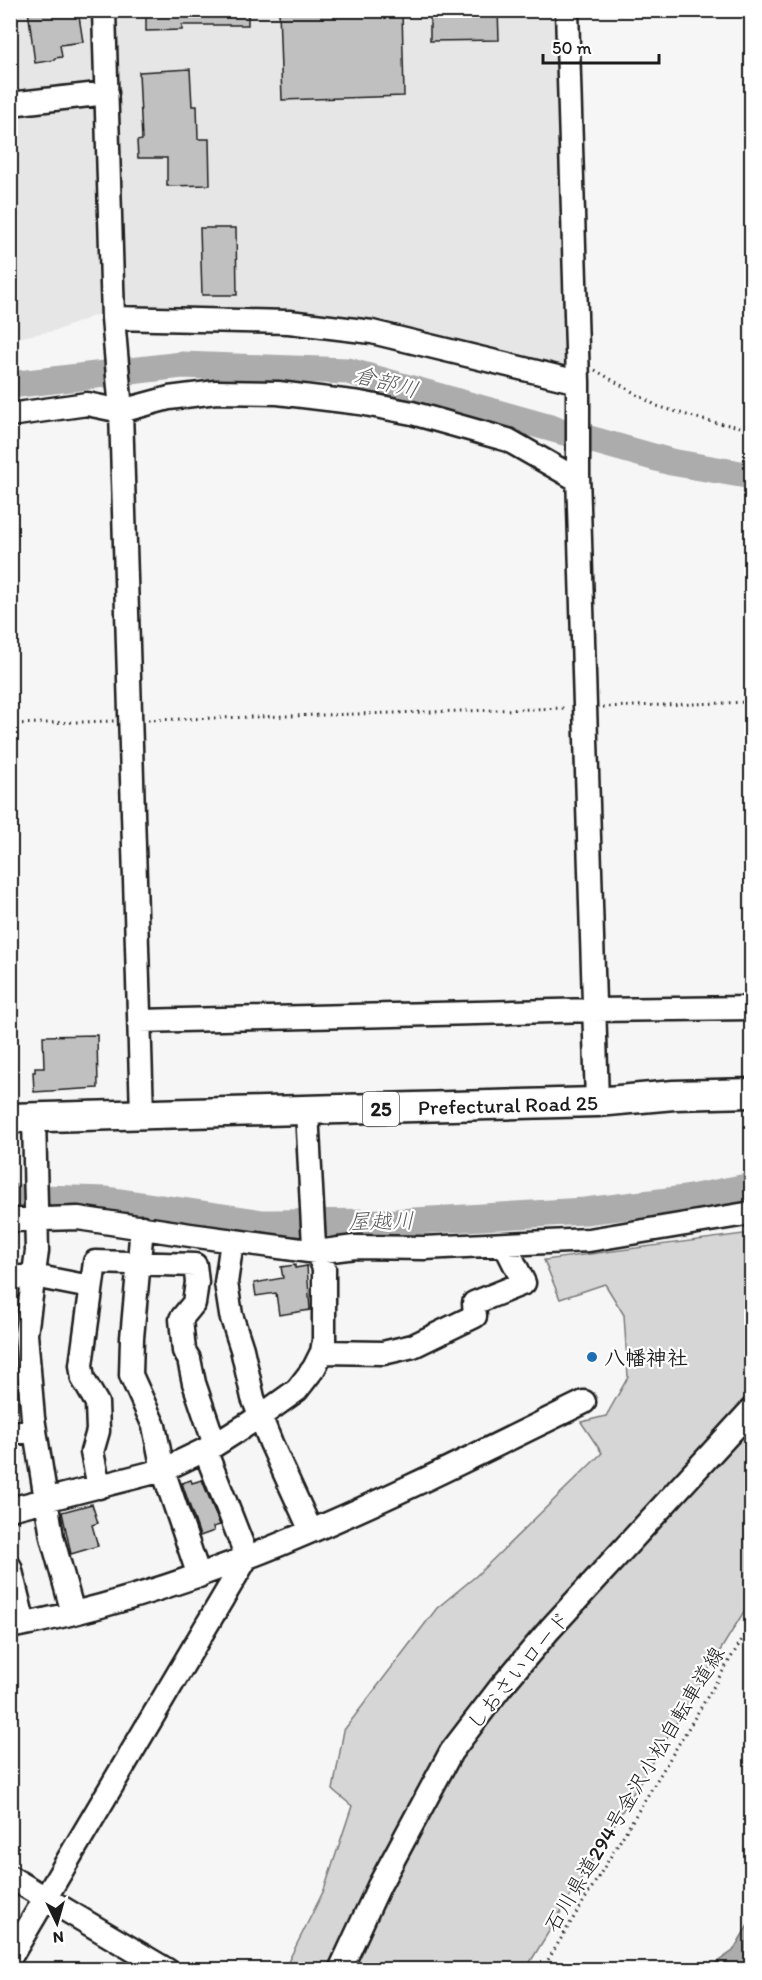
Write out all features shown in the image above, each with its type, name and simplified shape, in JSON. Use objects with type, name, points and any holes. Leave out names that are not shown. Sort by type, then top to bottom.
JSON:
[{"type":"main road","name":"Prefectural Road 25","points":[[22,1118],[597,1102],[674,1095],[752,1093]]},
{"type":"street","points":[[104,10],[114,323],[121,405],[142,1114]]},
{"type":"street","points":[[567,10],[580,382],[578,477],[597,1102]]},
{"type":"street","points":[[10,104],[107,93]]},
{"type":"street","points":[[114,323],[289,322],[372,332],[580,382]]},
{"type":"street","points":[[10,415],[87,404],[121,405],[216,392],[278,393],[360,403],[412,413],[508,440],[578,477]]},
{"type":"street","points":[[140,1021],[752,1008]]},
{"type":"street","points":[[10,1509],[163,1470],[210,1448],[260,1416],[297,1389],[314,1368],[322,1352],[324,1340],[324,1268],[315,1249],[307,1111]]},
{"type":"street","points":[[22,1118],[36,1176],[37,1251],[26,1334],[35,1430],[52,1537],[73,1613]]},
{"type":"street","points":[[10,1220],[36,1216],[78,1218],[232,1241],[315,1249],[424,1248],[589,1240],[752,1213]]},
{"type":"street","points":[[142,1227],[131,1375],[154,1426],[163,1470],[199,1576]]},
{"type":"street","points":[[232,1241],[226,1283],[231,1315],[242,1349],[253,1398],[311,1531]]},
{"type":"street","points":[[322,1352],[383,1353],[413,1346],[475,1316],[474,1303],[524,1283],[505,1245]]},
{"type":"street","points":[[10,1958],[247,1557],[210,1448],[189,1359],[184,1351],[181,1319],[194,1303],[197,1282],[195,1264],[95,1262],[81,1365],[82,1379],[97,1403],[98,1431],[92,1452],[99,1487]]},
{"type":"street","points":[[10,1278],[34,1276],[90,1287]]},
{"type":"street","points":[[10,1567],[14,1627],[105,1605],[199,1576],[311,1531],[584,1402]]},
{"type":"street","name":"しおさいロード","points":[[340,1970],[379,1886],[451,1752],[500,1688],[550,1629],[752,1409]]},
{"type":"street","points":[[10,1433],[35,1430]]},
{"type":"street","points":[[10,1877],[167,1970]]},
{"type":"path","points":[[580,382],[707,421],[752,429]]},
{"type":"path","points":[[10,724],[752,702]]},
{"type":"path","name":"石川県道294号金沢小松自転車道線","points":[[542,1970],[752,1623]]},
{"type":"shaded area","points":[[11,11],[563,11],[571,371],[264,311],[96,315],[58,330],[11,339]]},
{"type":"shaded area","points":[[751,1233],[751,1600],[526,1969],[284,1970],[324,1890],[352,1806],[333,1790],[344,1730],[437,1608],[476,1576],[602,1453],[581,1422],[606,1416],[628,1377],[624,1315],[605,1284],[560,1299],[544,1260]]},
{"type":"shaded area","points":[[751,1920],[751,1969],[707,1969],[733,1951]]},
{"type":"building","points":[[28,10],[78,10],[83,42],[60,45],[62,57],[35,63]]},
{"type":"building","points":[[146,10],[248,10],[248,25],[182,25],[182,30],[146,31]]},
{"type":"building","points":[[279,10],[402,10],[404,96],[282,100]]},
{"type":"building","points":[[430,10],[498,10],[499,40],[430,41]]},
{"type":"building","points":[[190,69],[192,106],[197,106],[198,139],[209,139],[210,185],[167,186],[167,158],[138,158],[137,141],[142,140],[139,72]]},
{"type":"building","points":[[200,228],[236,228],[237,295],[202,295]]},
{"type":"building","points":[[97,1035],[98,1088],[34,1092],[33,1072],[35,1068],[44,1068],[43,1036]]},
{"type":"building","points":[[295,1265],[295,1268],[307,1266],[310,1310],[279,1315],[276,1293],[256,1296],[254,1283],[283,1278],[281,1267]]},
{"type":"building","points":[[191,1480],[192,1483],[202,1480],[220,1525],[213,1527],[214,1531],[200,1536],[182,1483]]},
{"type":"building","points":[[92,1504],[98,1523],[92,1525],[98,1546],[71,1554],[62,1512]]},
{"type":"waterway","name":"倉部川","points":[[10,385],[182,365],[348,371],[671,462],[752,476]]},
{"type":"waterway","name":"屋越川","points":[[10,1197],[107,1200],[263,1223],[396,1222],[585,1211],[685,1199],[752,1186]]},
{"type":"place","name":"八幡神社","points":[[592,1357]]}]
